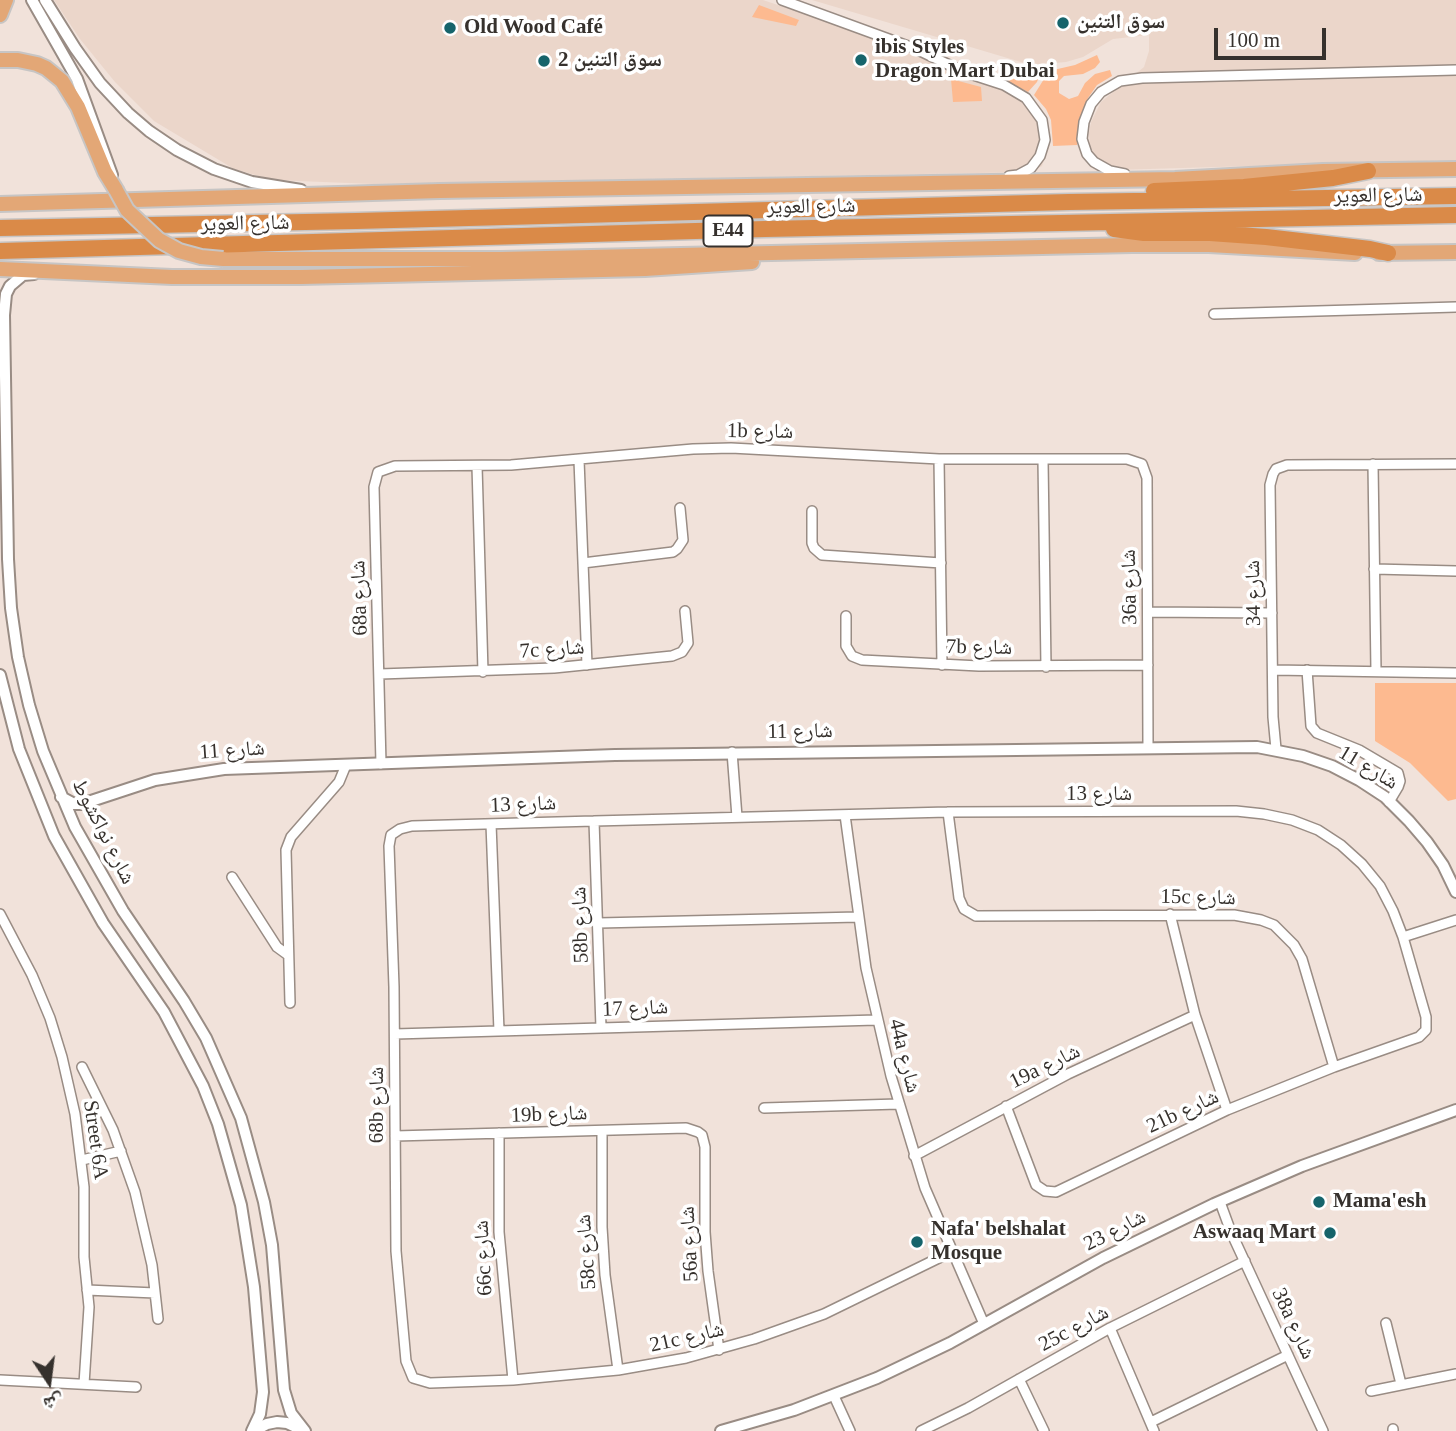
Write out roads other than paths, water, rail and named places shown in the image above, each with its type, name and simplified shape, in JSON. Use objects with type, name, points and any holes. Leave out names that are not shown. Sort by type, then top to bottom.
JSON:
[{"type":"highway","points":[[1069,202],[1102,194],[1244,187],[1333,178],[1368,171]]},
{"type":"highway","name":"شارع العوير","points":[[0,228],[342,222],[1069,202],[1456,196]]},
{"type":"highway","name":"شارع العوير","points":[[0,251],[1085,222],[1456,215]]},
{"type":"highway","points":[[1085,222],[1129,232],[1253,236],[1388,253]]},
{"type":"main road","points":[[0,15],[6,0]]},
{"type":"main road","points":[[4,60],[37,64],[54,73],[78,107],[100,160],[127,210],[159,240],[179,251],[201,257],[434,260],[1132,244],[1388,253],[1456,251]]},
{"type":"main road","points":[[0,202],[706,186],[1175,179],[1323,171],[1456,169]]},
{"type":"main road","points":[[0,269],[172,277],[301,277],[645,269],[875,251]]},
{"type":"street","points":[[32,0],[82,89],[116,190]]},
{"type":"street","points":[[45,0],[75,48],[109,94],[138,122],[177,150],[214,169],[252,182],[285,188],[336,190],[356,194]]},
{"type":"street","points":[[782,0],[912,48],[964,72],[1004,85],[1026,98],[1034,107],[1042,120],[1045,140],[1040,156],[1031,168],[1018,175],[958,179],[934,184]]},
{"type":"street","points":[[1175,179],[1115,173],[1099,166],[1091,158],[1083,144],[1083,128],[1091,104],[1101,92],[1128,79],[1456,70]]},
{"type":"street","name":"شارع نواكشوط","points":[[78,273],[23,275],[10,286],[6,294],[3,438],[9,572],[18,657],[43,751],[75,827],[111,893],[161,964],[195,1020],[225,1078],[241,1118],[261,1187],[272,1245],[284,1390],[291,1413],[305,1431]]},
{"type":"street","points":[[1214,314],[1456,307]]},
{"type":"street","name":"1b شارع","points":[[378,472],[395,466],[477,466],[731,448],[939,459],[1127,459],[1142,464]]},
{"type":"street","points":[[939,459],[942,665]]},
{"type":"street","points":[[579,460],[587,665]]},
{"type":"street","points":[[1043,460],[1046,667]]},
{"type":"street","name":"36a شارع","points":[[1142,464],[1147,478],[1151,747]]},
{"type":"street","points":[[1376,671],[1373,464],[1456,464]]},
{"type":"street","name":"شارع 34","points":[[1272,749],[1270,485],[1276,469],[1293,465],[1373,464]]},
{"type":"street","points":[[477,466],[484,672]]},
{"type":"street","name":"68a شارع","points":[[378,472],[374,487],[384,763]]},
{"type":"street","points":[[583,563],[673,552],[683,540],[680,508]]},
{"type":"street","points":[[812,511],[812,543],[822,555],[941,563]]},
{"type":"street","points":[[1374,569],[1456,570]]},
{"type":"street","name":"7c شارع","points":[[380,674],[484,672],[677,655],[688,643],[685,611]]},
{"type":"street","points":[[1148,612],[1272,612]]},
{"type":"street","name":"7b شارع","points":[[846,616],[846,646],[857,659],[942,665],[1148,665]]},
{"type":"street","points":[[1273,670],[1456,673]]},
{"type":"street","points":[[1310,670],[1309,718],[1314,730],[1398,774],[1399,783],[1387,799]]},
{"type":"street","name":"شارع نواكشوط","points":[[0,675],[19,749],[54,836],[97,914],[164,1012],[203,1086],[218,1125],[241,1205],[254,1287],[263,1392],[260,1414],[253,1431]]},
{"type":"street","name":"شارع 11","points":[[89,803],[133,786],[178,775],[224,769],[736,752],[1151,747],[1272,749],[1332,766],[1387,799],[1427,842],[1443,865],[1456,892]]},
{"type":"street","points":[[736,752],[737,817]]},
{"type":"street","points":[[290,1003],[286,856],[288,843],[339,782],[346,765]]},
{"type":"street","points":[[61,797],[74,804],[89,803]]},
{"type":"street","points":[[75,827],[80,813],[89,803]]},
{"type":"street","name":"شارع 13","points":[[395,831],[412,826],[845,814],[1236,811],[1264,814],[1292,820],[1318,830],[1342,845],[1363,864],[1380,886],[1403,937],[1426,1017],[1426,1030]]},
{"type":"street","name":"15c شارع","points":[[948,813],[957,892],[964,909],[982,916],[1248,916],[1274,925],[1284,933],[1301,958],[1334,1067]]},
{"type":"street","name":"44a شارع","points":[[845,814],[858,917],[876,1020],[898,1104],[914,1156],[951,1252],[986,1322]]},
{"type":"street","name":"58b شارع","points":[[594,821],[601,1028]]},
{"type":"street","points":[[491,824],[499,1031]]},
{"type":"street","name":"68b شارع","points":[[395,831],[389,840],[389,846],[395,1034],[396,1251],[407,1367],[413,1378]]},
{"type":"street","points":[[232,877],[277,947],[288,955]]},
{"type":"street","name":"Street 6A","points":[[0,914],[32,975],[53,1028],[67,1076],[82,1160],[85,1213],[84,1265],[88,1316],[84,1384]]},
{"type":"street","points":[[1170,914],[1195,1015],[1227,1110]]},
{"type":"street","points":[[599,923],[858,917]]},
{"type":"street","points":[[1403,937],[1456,920]]},
{"type":"street","points":[[1434,928],[1456,925]]},
{"type":"street","name":"19a شارع","points":[[914,1156],[1006,1106],[1195,1015]]},
{"type":"street","name":"شارع 17","points":[[395,1034],[876,1020]]},
{"type":"street","name":"21b شارع","points":[[1006,1106],[1033,1180],[1040,1189],[1051,1193],[1227,1110],[1334,1067],[1414,1039],[1426,1030]]},
{"type":"street","points":[[82,1067],[121,1151],[145,1230],[158,1320]]},
{"type":"street","points":[[764,1108],[898,1104]]},
{"type":"street","name":"شارع 23","points":[[722,1431],[837,1395],[914,1362],[1103,1258],[1217,1203],[1302,1166],[1456,1110]]},
{"type":"street","name":"19b شارع","points":[[395,1136],[687,1128],[702,1135]]},
{"type":"street","name":"58c شارع","points":[[602,1130],[605,1275],[618,1370]]},
{"type":"street","name":"66c شارع","points":[[499,1133],[499,1232],[513,1380]]},
{"type":"street","name":"56a شارع","points":[[702,1135],[705,1147],[704,1205],[708,1271],[719,1350]]},
{"type":"street","points":[[82,1160],[121,1151]]},
{"type":"street","name":"38a شارع","points":[[1217,1203],[1323,1431]]},
{"type":"street","name":"21c شارع","points":[[413,1378],[430,1383],[513,1380],[618,1370],[719,1350],[824,1314],[951,1252]]},
{"type":"street","name":"25c شارع","points":[[921,1431],[968,1408],[1110,1328],[1245,1261]]},
{"type":"street","points":[[88,1290],[155,1293]]},
{"type":"street","points":[[1386,1322],[1401,1384]]},
{"type":"street","points":[[1110,1328],[1153,1427],[1288,1354]]},
{"type":"street","points":[[1371,1391],[1456,1374]]},
{"type":"street","points":[[1019,1379],[1044,1431]]},
{"type":"street","points":[[0,1380],[136,1387]]},
{"type":"street","points":[[837,1395],[849,1428]]},
{"type":"street","points":[[253,1431],[277,1422],[287,1423],[305,1431]]},
{"type":"place","name":"سوق التنين","points":[[1063,23]]},
{"type":"place","name":"Old Wood Café","points":[[450,28]]},
{"type":"place","name":"ibis Styles Dragon Mart Dubai","points":[[861,60]]},
{"type":"place","name":"سوق التنين 2","points":[[544,61]]},
{"type":"place","name":"Mama'esh","points":[[1319,1202]]},
{"type":"place","name":"Aswaaq Mart","points":[[1330,1233]]},
{"type":"place","name":"Nafa' belshalat Mosque","points":[[917,1242]]}]
